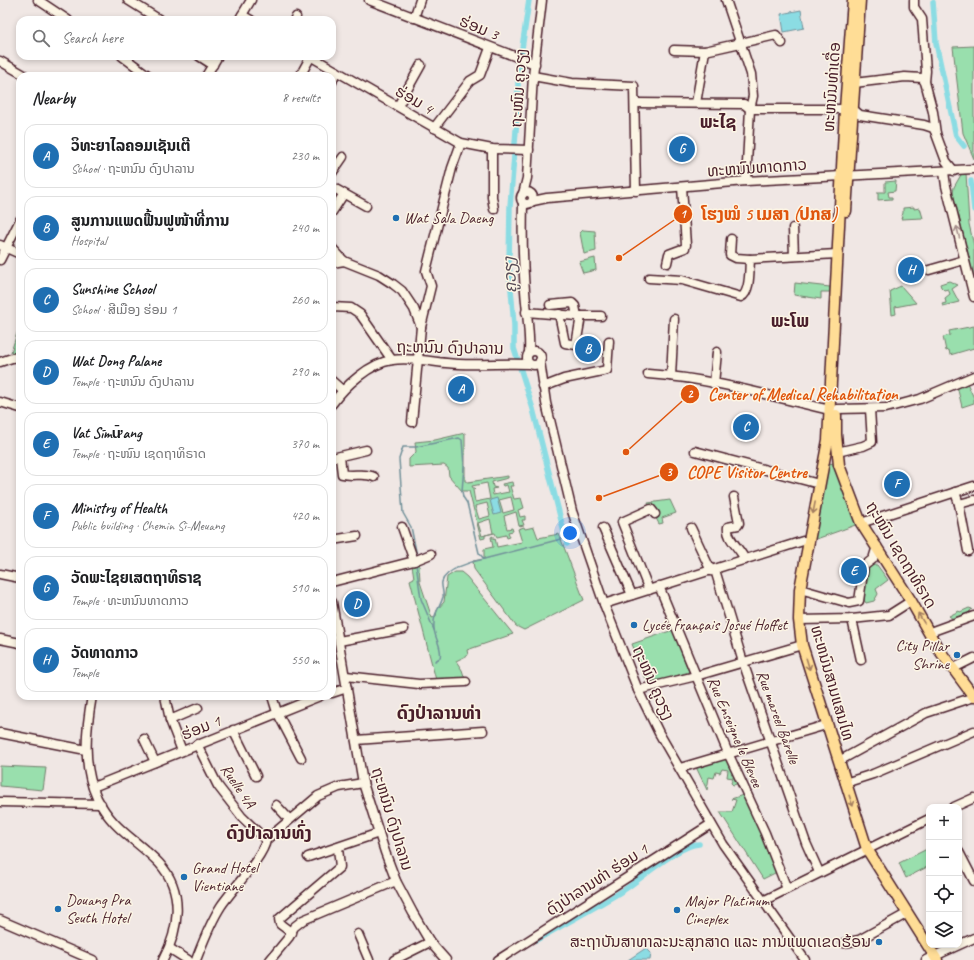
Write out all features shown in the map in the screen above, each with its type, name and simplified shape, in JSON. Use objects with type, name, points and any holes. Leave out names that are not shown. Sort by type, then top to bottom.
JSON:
[{"type":"main road","name":"ທະຫນົນທ່າເດື່ອ","points":[[845,177],[853,0]]},
{"type":"main road","name":"ທະຫນົນທ່າເດື່ອ","points":[[849,109],[854,84],[860,0]]},
{"type":"main road","name":"ທະຫນົນສາມແສນໄທ","points":[[845,177],[837,254],[833,410],[800,589],[798,620],[802,645],[826,725],[867,849],[933,959]]},
{"type":"main road","name":"ຖະໜົນ ເຊດຖາທິຣາດ","points":[[845,177],[839,325],[833,410],[839,465],[861,523],[911,601],[930,632],[937,647],[974,697]]},
{"type":"main road","points":[[828,440],[829,458],[835,459],[837,452]]},
{"type":"main road","points":[[822,471],[827,464],[839,465]]},
{"type":"street","points":[[38,0],[47,2],[63,16]]},
{"type":"street","points":[[128,0],[154,16]]},
{"type":"street","points":[[242,16],[251,0]]},
{"type":"street","points":[[414,18],[420,0]]},
{"type":"street","name":"ຖະໜົນ ຄູວຽງ","points":[[542,0],[532,64],[533,76],[527,150],[529,198],[522,225],[526,312],[530,333],[540,357],[542,386],[558,458],[572,511],[604,604],[638,690],[659,733],[711,824],[742,874],[805,960]]},
{"type":"street","points":[[726,0],[751,74],[753,96],[750,109],[746,181]]},
{"type":"street","points":[[914,0],[914,7],[922,19],[926,71],[925,82],[933,112],[936,134]]},
{"type":"street","name":"ຮ່ອມ 3","points":[[374,1],[532,64]]},
{"type":"street","points":[[674,50],[705,51],[776,35],[782,43]]},
{"type":"street","points":[[434,128],[470,82],[480,75],[490,48]]},
{"type":"street","points":[[696,103],[705,51]]},
{"type":"street","points":[[127,60],[144,72]]},
{"type":"street","points":[[204,60],[212,65]]},
{"type":"street","points":[[208,72],[215,60]]},
{"type":"street","points":[[302,72],[309,60]]},
{"type":"street","name":"ຮ່ອມ 4","points":[[318,60],[461,143],[492,149],[527,150]]},
{"type":"street","points":[[0,61],[19,72]]},
{"type":"street","points":[[398,106],[421,65]]},
{"type":"street","points":[[533,76],[572,83],[634,86],[636,190]]},
{"type":"street","points":[[854,84],[905,77],[922,78],[925,82]]},
{"type":"street","points":[[635,103],[744,104],[750,109],[849,109],[860,115],[924,125],[933,128],[946,161],[954,171]]},
{"type":"street","points":[[412,422],[421,328],[431,286],[426,271],[452,168],[461,143]]},
{"type":"street","points":[[492,149],[492,197],[494,209]]},
{"type":"street","points":[[336,167],[343,157]]},
{"type":"street","name":"ທະຫນົນທາດກາວ","points":[[529,198],[547,198],[746,181],[944,172],[974,169]]},
{"type":"street","points":[[944,172],[974,297]]},
{"type":"street","points":[[666,263],[669,254],[685,248],[686,244],[682,187]]},
{"type":"street","points":[[336,190],[366,206]]},
{"type":"street","points":[[336,206],[343,195]]},
{"type":"street","points":[[0,260],[3,247],[16,226]]},
{"type":"street","points":[[793,228],[794,256]]},
{"type":"street","points":[[730,239],[730,255],[736,258],[750,259],[837,254]]},
{"type":"street","points":[[3,247],[16,252]]},
{"type":"street","points":[[336,252],[344,261],[379,275],[402,291],[414,309],[421,328]]},
{"type":"street","points":[[649,278],[682,280],[742,297],[746,294],[750,259]]},
{"type":"street","points":[[929,270],[964,260]]},
{"type":"street","points":[[336,262],[344,261]]},
{"type":"street","points":[[550,305],[572,303],[575,306],[579,316],[576,345],[567,345],[565,343],[559,314]]},
{"type":"street","points":[[336,307],[351,308],[360,314],[392,360]]},
{"type":"street","points":[[526,312],[601,316]]},
{"type":"street","points":[[671,376],[674,318]]},
{"type":"street","name":"ຖະໜົນ ຄູວຽງ","points":[[530,333],[528,360],[542,386]]},
{"type":"street","points":[[542,386],[564,379],[607,370],[609,341]]},
{"type":"street","name":"ຖະຫນົນ ດົງປາລານ","points":[[336,398],[342,390],[373,367],[392,360],[419,360],[456,364],[511,363],[528,360],[535,351],[540,357]]},
{"type":"street","points":[[714,384],[717,352]]},
{"type":"street","points":[[528,360],[538,365],[540,357]]},
{"type":"street","points":[[0,362],[16,358]]},
{"type":"street","points":[[648,374],[671,376],[714,384],[833,410],[886,408],[920,399],[974,376]]},
{"type":"street","points":[[336,385],[342,390]]},
{"type":"street","points":[[0,402],[16,407]]},
{"type":"street","points":[[837,452],[863,446],[872,442],[870,409]]},
{"type":"street","points":[[366,450],[336,457],[342,474],[352,476],[364,474],[374,477]]},
{"type":"street","points":[[694,451],[819,484]]},
{"type":"street","points":[[861,523],[974,486]]},
{"type":"street","points":[[955,492],[959,504],[968,551]]},
{"type":"street","points":[[734,497],[739,523],[738,525],[728,527],[727,530],[742,552],[745,560]]},
{"type":"street","points":[[959,504],[974,500]]},
{"type":"street","points":[[649,590],[622,522],[651,509],[655,514]]},
{"type":"street","points":[[402,527],[414,561]]},
{"type":"street","points":[[603,528],[632,595]]},
{"type":"street","name":"Rue mareel Barelle","points":[[691,528],[713,571],[806,843],[819,872]]},
{"type":"street","points":[[336,539],[357,536]]},
{"type":"street","points":[[604,604],[658,586],[713,571],[803,541],[808,542]]},
{"type":"street","points":[[800,589],[849,603],[859,601],[864,566],[873,559],[877,546]]},
{"type":"street","points":[[336,581],[414,561],[431,554]]},
{"type":"street","points":[[0,574],[16,577]]},
{"type":"street","name":"Rue Enseigne le Blevee","points":[[658,586],[728,754],[765,833],[787,889]]},
{"type":"street","points":[[798,620],[852,619],[889,615],[911,601]]},
{"type":"street","points":[[930,632],[974,616]]},
{"type":"street","points":[[852,619],[861,660]]},
{"type":"street","name":"ຖະຫນົນ ດົງປາລານ","points":[[336,624],[363,783],[379,833],[396,881],[430,942],[446,960]]},
{"type":"street","points":[[339,641],[404,629]]},
{"type":"street","points":[[0,640],[16,642]]},
{"type":"street","points":[[638,690],[696,676],[802,645]]},
{"type":"street","points":[[952,669],[974,658]]},
{"type":"street","points":[[346,676],[419,684],[466,682]]},
{"type":"street","points":[[336,692],[347,688]]},
{"type":"street","points":[[838,761],[926,713],[974,697]]},
{"type":"street","points":[[92,700],[86,750],[88,770],[100,804],[117,828],[159,864],[170,878],[176,899],[177,913],[175,928],[169,948],[163,960]]},
{"type":"street","points":[[166,700],[170,720],[182,751]]},
{"type":"street","points":[[273,700],[277,712],[301,758]]},
{"type":"street","name":"ຮ່ອມ 1","points":[[93,787],[303,700]]},
{"type":"street","points":[[170,720],[198,708]]},
{"type":"street","points":[[680,768],[826,725]]},
{"type":"street","points":[[233,730],[256,776]]},
{"type":"street","points":[[356,740],[483,731]]},
{"type":"street","points":[[845,783],[873,774],[974,731]]},
{"type":"street","points":[[0,734],[86,750]]},
{"type":"street","points":[[144,739],[155,762]]},
{"type":"street","name":"Ruelle 4A","points":[[197,744],[218,786],[242,817],[266,840]]},
{"type":"street","points":[[196,960],[208,928],[220,908],[260,854],[266,840],[289,819],[325,791],[363,783]]},
{"type":"street","points":[[961,804],[974,798]]},
{"type":"street","points":[[0,802],[100,804]]},
{"type":"street","points":[[276,805],[289,819]]},
{"type":"street","points":[[763,901],[926,820]]},
{"type":"street","name":"ດົງປ່າລານທ່າ ຮ່ອມ 1","points":[[498,960],[711,824]]},
{"type":"street","points":[[308,857],[379,833]]},
{"type":"street","points":[[292,933],[280,924],[279,919],[340,867],[338,848]]},
{"type":"street","points":[[962,858],[974,881]]},
{"type":"street","points":[[270,960],[292,933],[294,927],[310,916],[396,881]]},
{"type":"street","points":[[844,943],[859,940],[906,914]]},
{"type":"street","points":[[0,920],[93,960]]},
{"type":"street","points":[[358,934],[369,960]]},
{"type":"street","points":[[933,959],[974,938]]},
{"type":"street","points":[[394,960],[430,942]]},
{"type":"street","points":[[169,948],[188,960]]},
{"type":"green space","points":[[974,46],[974,159],[963,133],[953,47]]},
{"type":"green space","points":[[962,173],[966,173],[969,224],[974,246],[974,279],[953,193],[954,187]]},
{"type":"green space","points":[[896,181],[895,191],[888,192],[889,197],[892,197],[892,199],[878,200],[878,192],[885,192],[885,182]]},
{"type":"green space","points":[[914,207],[914,209],[920,208],[923,218],[901,219],[903,208]]},
{"type":"green space","points":[[583,230],[595,231],[596,251],[584,254],[580,233]]},
{"type":"green space","points":[[595,258],[596,270],[583,273],[579,262]]},
{"type":"green space","points":[[949,281],[958,285],[952,289],[959,302],[943,306],[942,304],[946,303],[945,298],[950,294],[948,289],[944,290],[940,284]]},
{"type":"green space","points":[[795,283],[830,287],[830,292],[821,292],[821,299],[794,295]]},
{"type":"green space","points":[[901,286],[916,303],[895,307],[896,314],[892,315],[890,291]]},
{"type":"green space","points":[[974,326],[974,348],[950,355],[949,350],[946,351],[943,337],[950,335],[949,331]]},
{"type":"green space","points":[[16,336],[16,354],[11,352]]},
{"type":"green space","points":[[967,383],[974,398],[974,403],[962,407],[957,386]]},
{"type":"green space","points":[[465,433],[465,481],[468,482],[508,476],[508,478],[492,482],[493,487],[497,488],[492,489],[493,495],[509,492],[507,485],[503,486],[502,484],[512,482],[513,486],[510,486],[514,499],[521,498],[524,508],[518,510],[520,517],[525,516],[525,520],[522,520],[524,525],[519,526],[516,512],[504,516],[507,529],[512,528],[513,531],[508,532],[510,537],[507,538],[506,535],[497,537],[495,533],[488,534],[493,533],[490,519],[478,523],[482,536],[485,535],[485,538],[481,539],[469,491],[462,491],[449,476],[448,468],[444,465],[409,467],[409,459],[416,452],[415,442],[435,440]],"holes":[[[487,483],[490,499],[475,502],[473,490],[475,488],[472,486]],[[511,497],[514,510],[503,513],[499,500]],[[487,503],[490,516],[479,519],[475,506]]]},
{"type":"green space","points":[[834,463],[861,523],[808,542],[828,464]]},
{"type":"green space","points":[[670,500],[676,513],[662,518],[663,523],[659,524],[656,518],[654,519],[648,503]]},
{"type":"green space","points":[[524,527],[525,529],[534,527],[538,538],[559,534],[584,600],[524,630],[516,626],[474,569],[473,561],[484,559],[484,549],[493,547],[491,537],[493,536],[497,547],[522,542],[518,529]]},
{"type":"green space","points":[[419,563],[420,582],[432,618],[436,616],[437,610],[444,602],[447,577],[455,572],[461,572],[467,577],[513,634],[467,650],[468,655],[456,661],[462,670],[466,682],[437,684],[410,580],[414,578],[412,565]]},
{"type":"green space","points":[[877,565],[888,580],[876,589],[878,594],[874,601],[866,603],[864,600],[866,574],[869,566]]},
{"type":"green space","points":[[969,608],[972,609],[967,614],[953,619],[949,616],[959,611],[960,612]]},
{"type":"green space","points":[[673,630],[689,672],[648,684],[632,644]]},
{"type":"green space","points":[[726,756],[740,783],[733,785],[731,783],[733,778],[727,777],[728,770],[722,769],[720,773],[716,772],[714,778],[709,777],[707,790],[696,767]]},
{"type":"green space","points":[[0,766],[46,768],[43,790],[0,786]]},
{"type":"green space","points":[[743,795],[779,871],[763,879],[720,812],[732,812],[736,800],[731,799]]},
{"type":"green space","points":[[926,850],[926,868],[906,878],[899,863]]},
{"type":"water","points":[[801,10],[804,28],[784,32],[781,14]]},
{"type":"water","points":[[497,498],[501,513],[494,515],[490,500]]},
{"type":"water","points":[[646,948],[651,953],[650,960],[628,960]]},
{"type":"waterway","name":"ຄູວຽງ","points":[[529,0],[518,76],[518,105],[510,207],[509,265],[514,325],[514,348],[533,409],[567,544]]},
{"type":"waterway","points":[[933,2],[936,43],[956,136],[964,146]]},
{"type":"waterway","points":[[971,181],[974,210]]},
{"type":"waterway","points":[[417,556],[411,527],[403,513],[399,459],[403,447],[416,447],[459,438],[462,440],[464,466],[463,497],[467,503],[479,553],[484,559],[460,566],[444,577],[442,582],[443,597],[434,618],[434,629],[441,655],[440,658],[435,661]]},
{"type":"waterway","points":[[484,559],[565,538]]},
{"type":"waterway","points":[[416,564],[421,599],[434,630]]},
{"type":"waterway","points":[[536,940],[624,890],[671,856],[691,846],[699,844]]},
{"type":"place","name":"ວັດພະໄຊຍເສຕຖາທິຣາຊ","points":[[682,149]]},
{"type":"place","name":"Wat Sala Daeng","points":[[396,218]]},
{"type":"place","name":"ໂຮງໝໍ 5 ເມສາ (ປກສ)","points":[[619,258]]},
{"type":"place","name":"ວັດທາດກາວ","points":[[911,270]]},
{"type":"place","name":"ສູນການແພດຟື້ນຟູໜ້າທີ່ການ","points":[[588,349]]},
{"type":"place","name":"ວິທະຍາໄລຄອມເຊັນເຕີ","points":[[461,389]]},
{"type":"place","name":"Sunshine School","points":[[746,427]]},
{"type":"place","name":"Center of Medical Rehabilitation","points":[[626,452]]},
{"type":"place","name":"Ministry of Health","points":[[897,484]]},
{"type":"place","name":"COPE Visitor Centre","points":[[599,498]]},
{"type":"place","name":"Vat Sīmư̄ang","points":[[854,571]]},
{"type":"place","name":"Wat Dong Palane","points":[[357,604]]},
{"type":"place","name":"Lycée français Josué Hoffet","points":[[634,625]]},
{"type":"place","name":"City Pillar Shrine","points":[[957,655]]},
{"type":"place","name":"Grand Hotel Vientiane","points":[[184,877]]},
{"type":"place","name":"Douang Pra Seuth Hotel","points":[[58,909]]},
{"type":"place","name":"Major Platinum Cineplex","points":[[677,910]]},
{"type":"place","name":"ສະຖາບັນສາທາລະນະສຸກສາດ ແລະ ການແພດເຂດຮ້ອນ","points":[[879,942]]},
{"type":"district","name":"ພະໄຊ","points":[[718,122]]},
{"type":"district","name":"ພະໂພ","points":[[790,321]]},
{"type":"district","name":"ດົງປ່າລານທ່າ","points":[[439,713]]},
{"type":"district","name":"ດົງປ່າລານທົ່ງ","points":[[269,833]]}]
